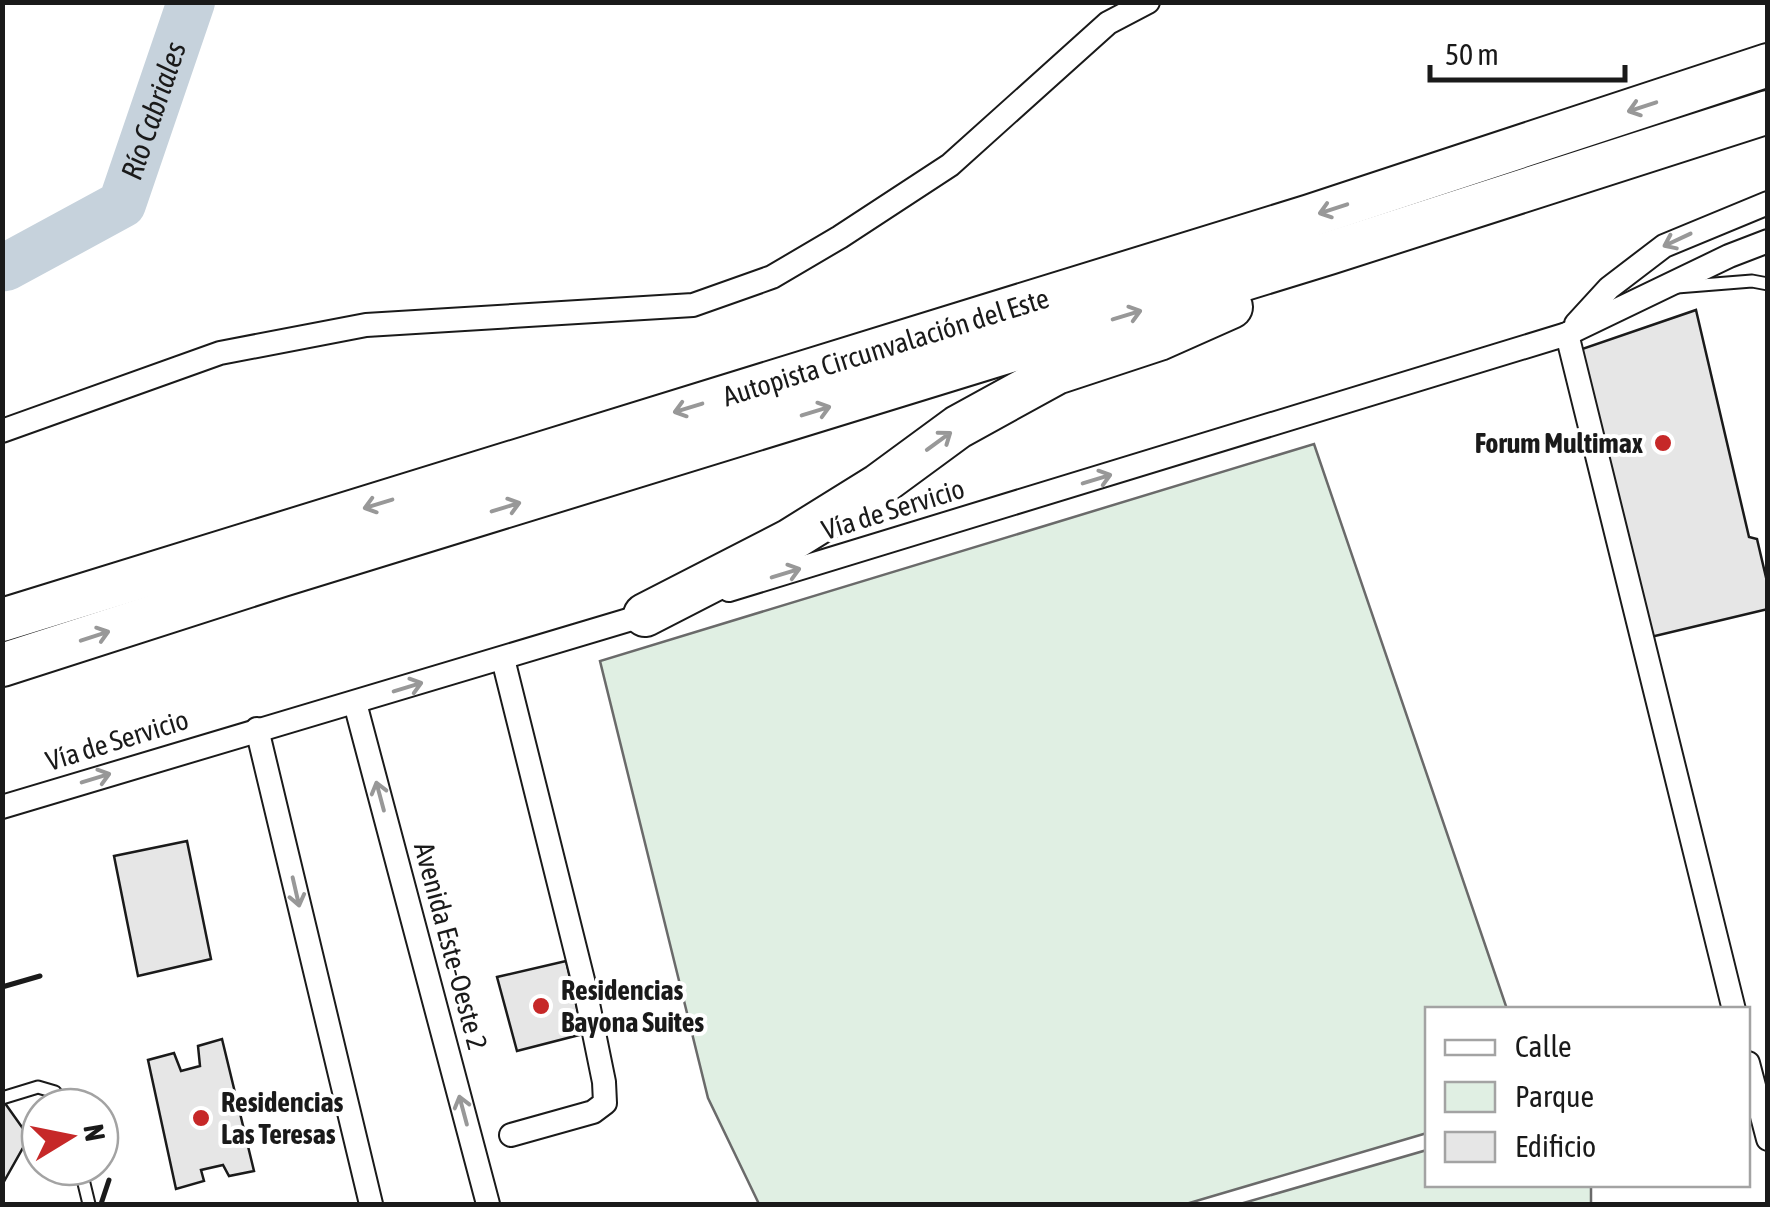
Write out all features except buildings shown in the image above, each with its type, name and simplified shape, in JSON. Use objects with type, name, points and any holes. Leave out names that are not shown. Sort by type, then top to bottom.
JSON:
[{"type":"highway","name":"Autopista Circunvalación del Este","points":[[2,620],[1291,222],[1768,66]]},
{"type":"highway","name":"Autopista Circunvalación del Este","points":[[2,665],[1344,248],[1768,112]]},
{"type":"highway","points":[[645,615],[788,540],[879,484],[958,427],[1056,373],[1175,332],[1272,289],[1344,248]]},
{"type":"street","points":[[2,431],[220,353],[366,325],[693,305],[772,277],[840,238],[950,165],[1108,23],[1148,2]]},
{"type":"street","points":[[1733,1007],[1567,334],[1609,288],[1664,246],[1768,204]]},
{"type":"street","points":[[1729,256],[1730,217]]},
{"type":"street","name":"Vía de Servicio","points":[[2,807],[503,659],[1567,334],[1768,241]]},
{"type":"street","points":[[503,659],[584,984],[605,1103],[593,1112],[511,1135]]},
{"type":"street","name":"Avenida Este-Oeste 2","points":[[355,703],[488,1204]]},
{"type":"street","points":[[257,729],[371,1204]]},
{"type":"street","points":[[1750,1071],[1768,1139]]},
{"type":"lane","points":[[1668,287],[1768,284]]},
{"type":"green space","points":[[1314,444],[1506,1007],[1425,1007],[1425,1134],[1186,1204],[759,1204],[708,1098],[600,661]]},
{"type":"green space","points":[[1425,1151],[1425,1187],[1591,1187],[1591,1204],[1240,1204]]},
{"type":"waterway","name":"Río Cabriales","points":[[2,265],[6,267],[122,204],[191,2]]},
{"type":"wall","points":[[2,987],[40,976]]},
{"type":"wall","points":[[101,1204],[107,1187]]},
{"type":"place","name":"Forum Multimax","points":[[1663,443]]},
{"type":"place","name":"Residencias Bayona Suites","points":[[541,1006]]},
{"type":"place","name":"Residencias Las Teresas","points":[[201,1118]]}]
